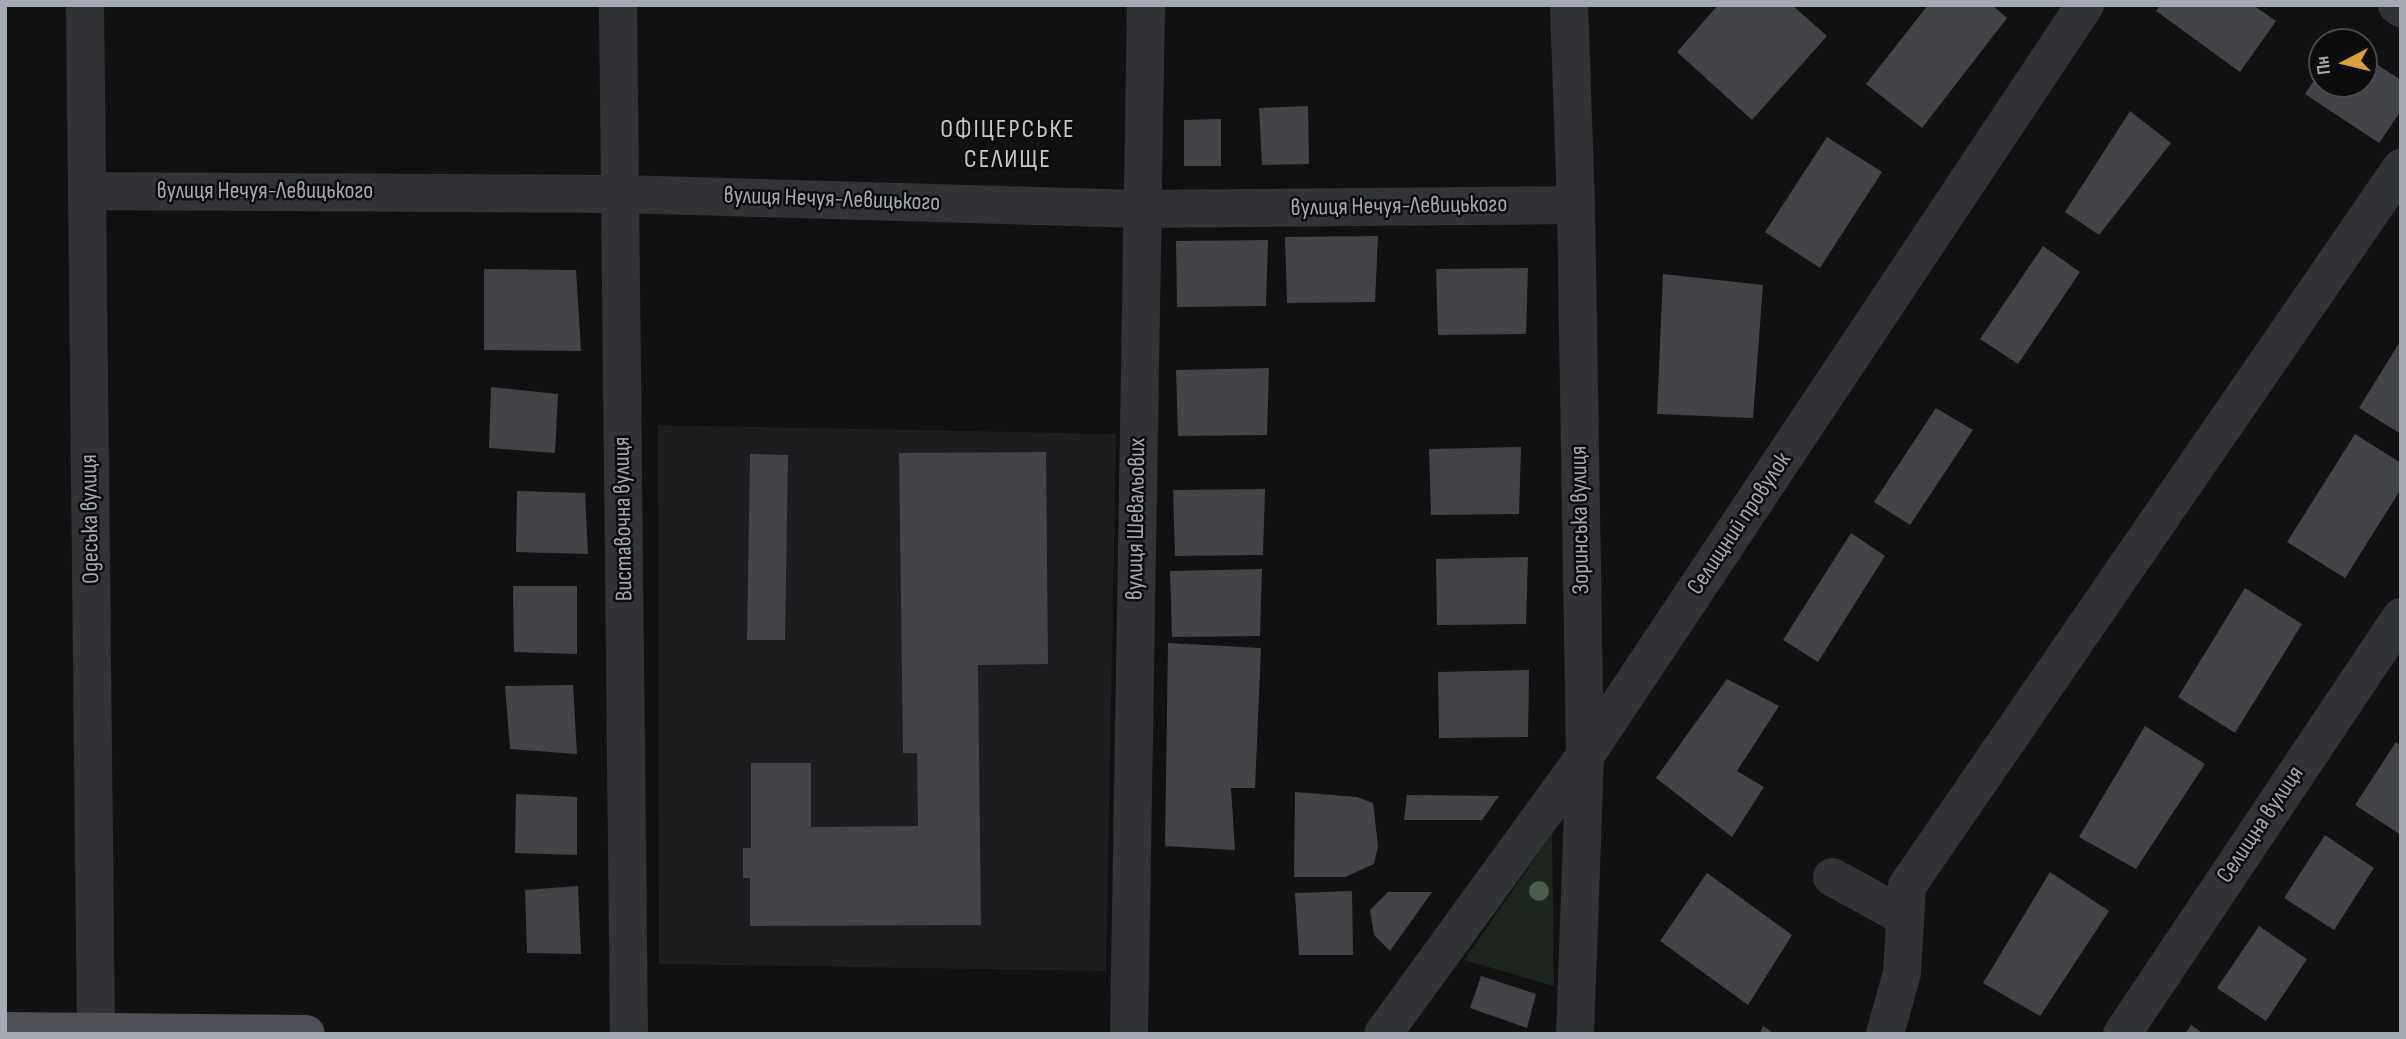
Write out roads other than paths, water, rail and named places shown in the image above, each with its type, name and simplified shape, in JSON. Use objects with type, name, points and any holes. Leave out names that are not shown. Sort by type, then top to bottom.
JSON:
[{"type":"main road","points":[[5,1031],[306,1034]]},
{"type":"street","name":"Одеська вулиця","points":[[85,5],[96,1033]]},
{"type":"street","name":"Виставочна вулиця","points":[[618,5],[629,1034]]},
{"type":"street","name":"вулиця Шевальових","points":[[1129,1034],[1146,5]]},
{"type":"street","name":"Зоринська вулиця","points":[[1569,5],[1576,205],[1585,756],[1575,1034]]},
{"type":"street","name":"Селищний провулок","points":[[1383,1034],[1585,756],[2085,5]]},
{"type":"street","points":[[1885,1034],[1902,973],[1907,886],[2401,168]]},
{"type":"street","name":"вулиця Нечуя-Левицького","points":[[88,191],[621,194],[1142,209],[1576,205]]},
{"type":"street","name":"Селищна вулиця","points":[[2122,1034],[2401,617]]},
{"type":"street","points":[[1832,877],[1905,918]]},
{"type":"district","name":"ОФІЦЕРСЬКЕ СЕЛИЩЕ","points":[[1008,145]]}]
